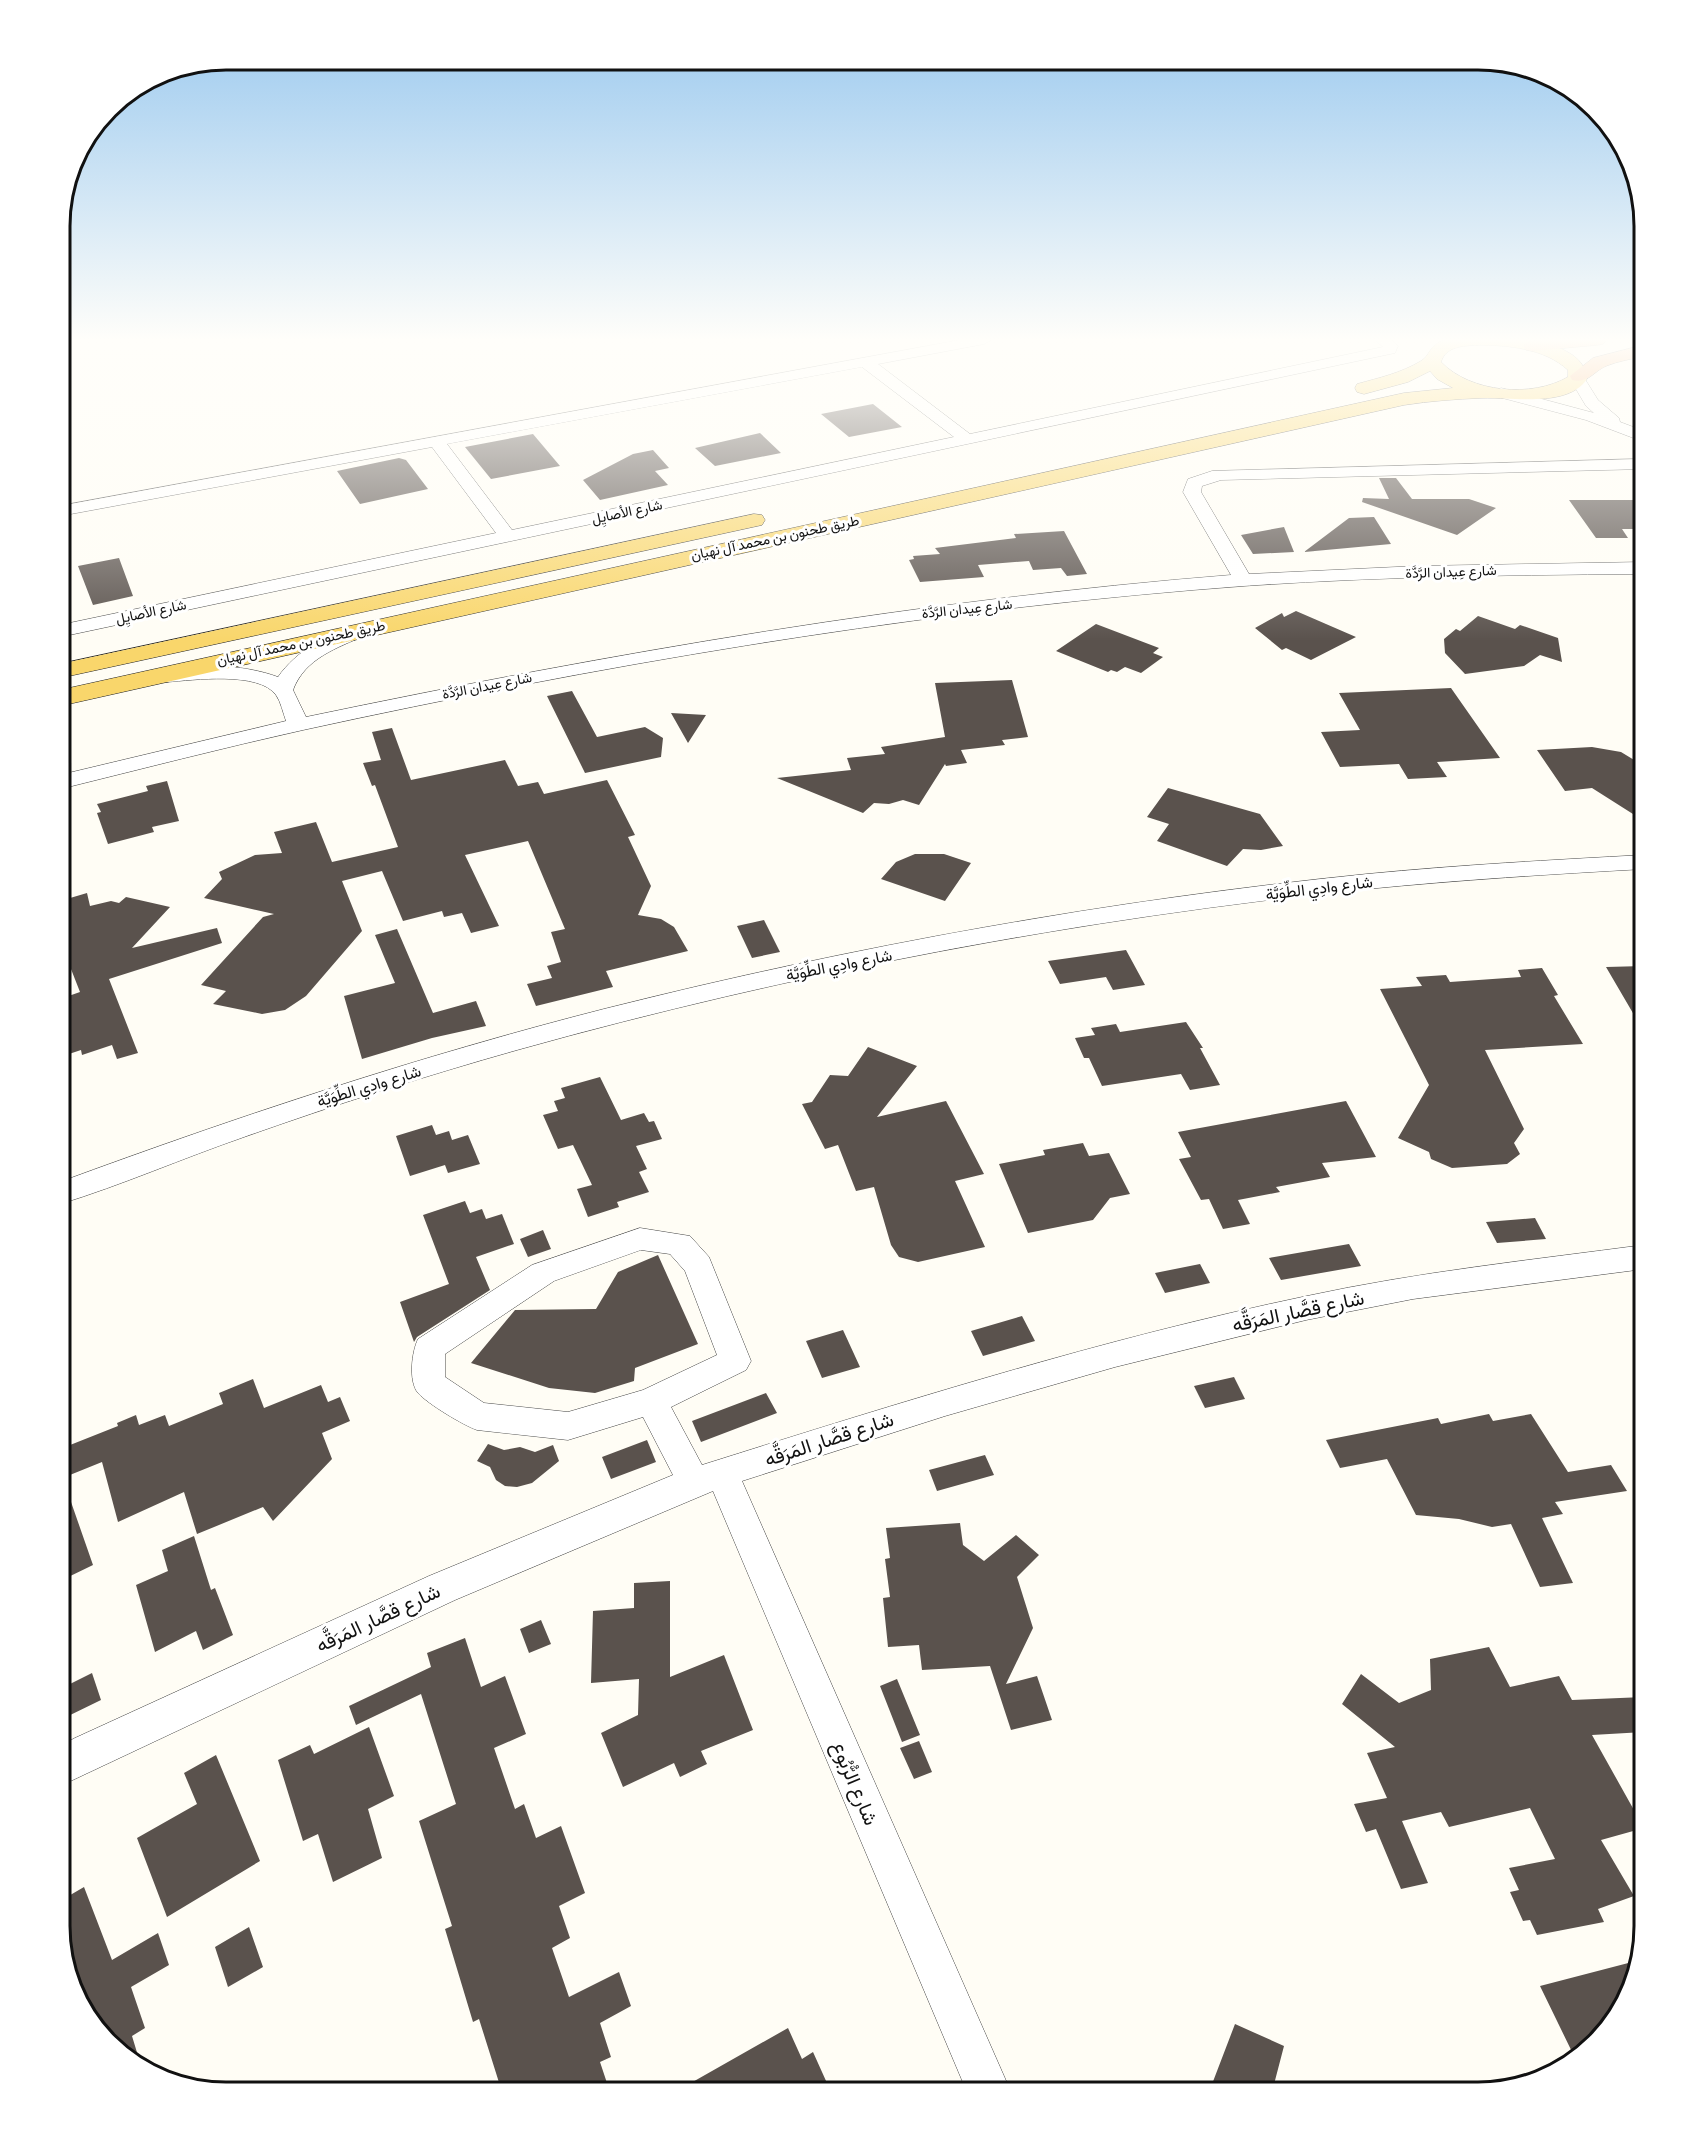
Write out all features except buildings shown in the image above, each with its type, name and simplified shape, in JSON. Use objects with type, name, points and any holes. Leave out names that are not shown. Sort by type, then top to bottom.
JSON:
[{"type":"main road","name":"طريق طحنون بن محمد آل نهيان","points":[[71,695],[1217,440]]},
{"type":"main road","points":[[71,669],[780,514]]},
{"type":"street","points":[[71,509],[439,440]]},
{"type":"street","name":"شارع الأصايِل","points":[[71,629],[966,440]]},
{"type":"street","points":[[436,441],[508,537]]},
{"type":"street","points":[[1243,580],[1192,492],[1194,483],[1199,480],[1214,476],[1634,464]]},
{"type":"street","name":"شارع عِيدان الرَّدَّة","points":[[71,779],[298,725],[465,690],[834,625],[1243,580],[1523,569],[1634,568]]},
{"type":"street","points":[[298,725],[283,690],[285,681],[299,663],[360,630]]},
{"type":"street","points":[[148,677],[234,674],[262,679],[283,690]]},
{"type":"street","name":"شارع وادِي الطِّوَيَّة","points":[[70,1189],[315,1102],[475,1053],[633,1011],[786,975],[935,946],[1142,912],[1329,886],[1498,870],[1634,863]]},
{"type":"street","points":[[640,1239],[679,1244],[698,1265],[735,1361],[651,1401],[568,1426],[477,1416],[429,1383],[429,1348],[543,1273],[640,1239]]},
{"type":"street","name":"شارع قصَّار المَرَقَّه","points":[[70,1761],[442,1588],[708,1477],[956,1399],[1115,1354],[1306,1308],[1446,1282],[1634,1258]]},
{"type":"street","name":"شارع الرُّبُوع","points":[[651,1401],[708,1477],[984,2082]]}]
